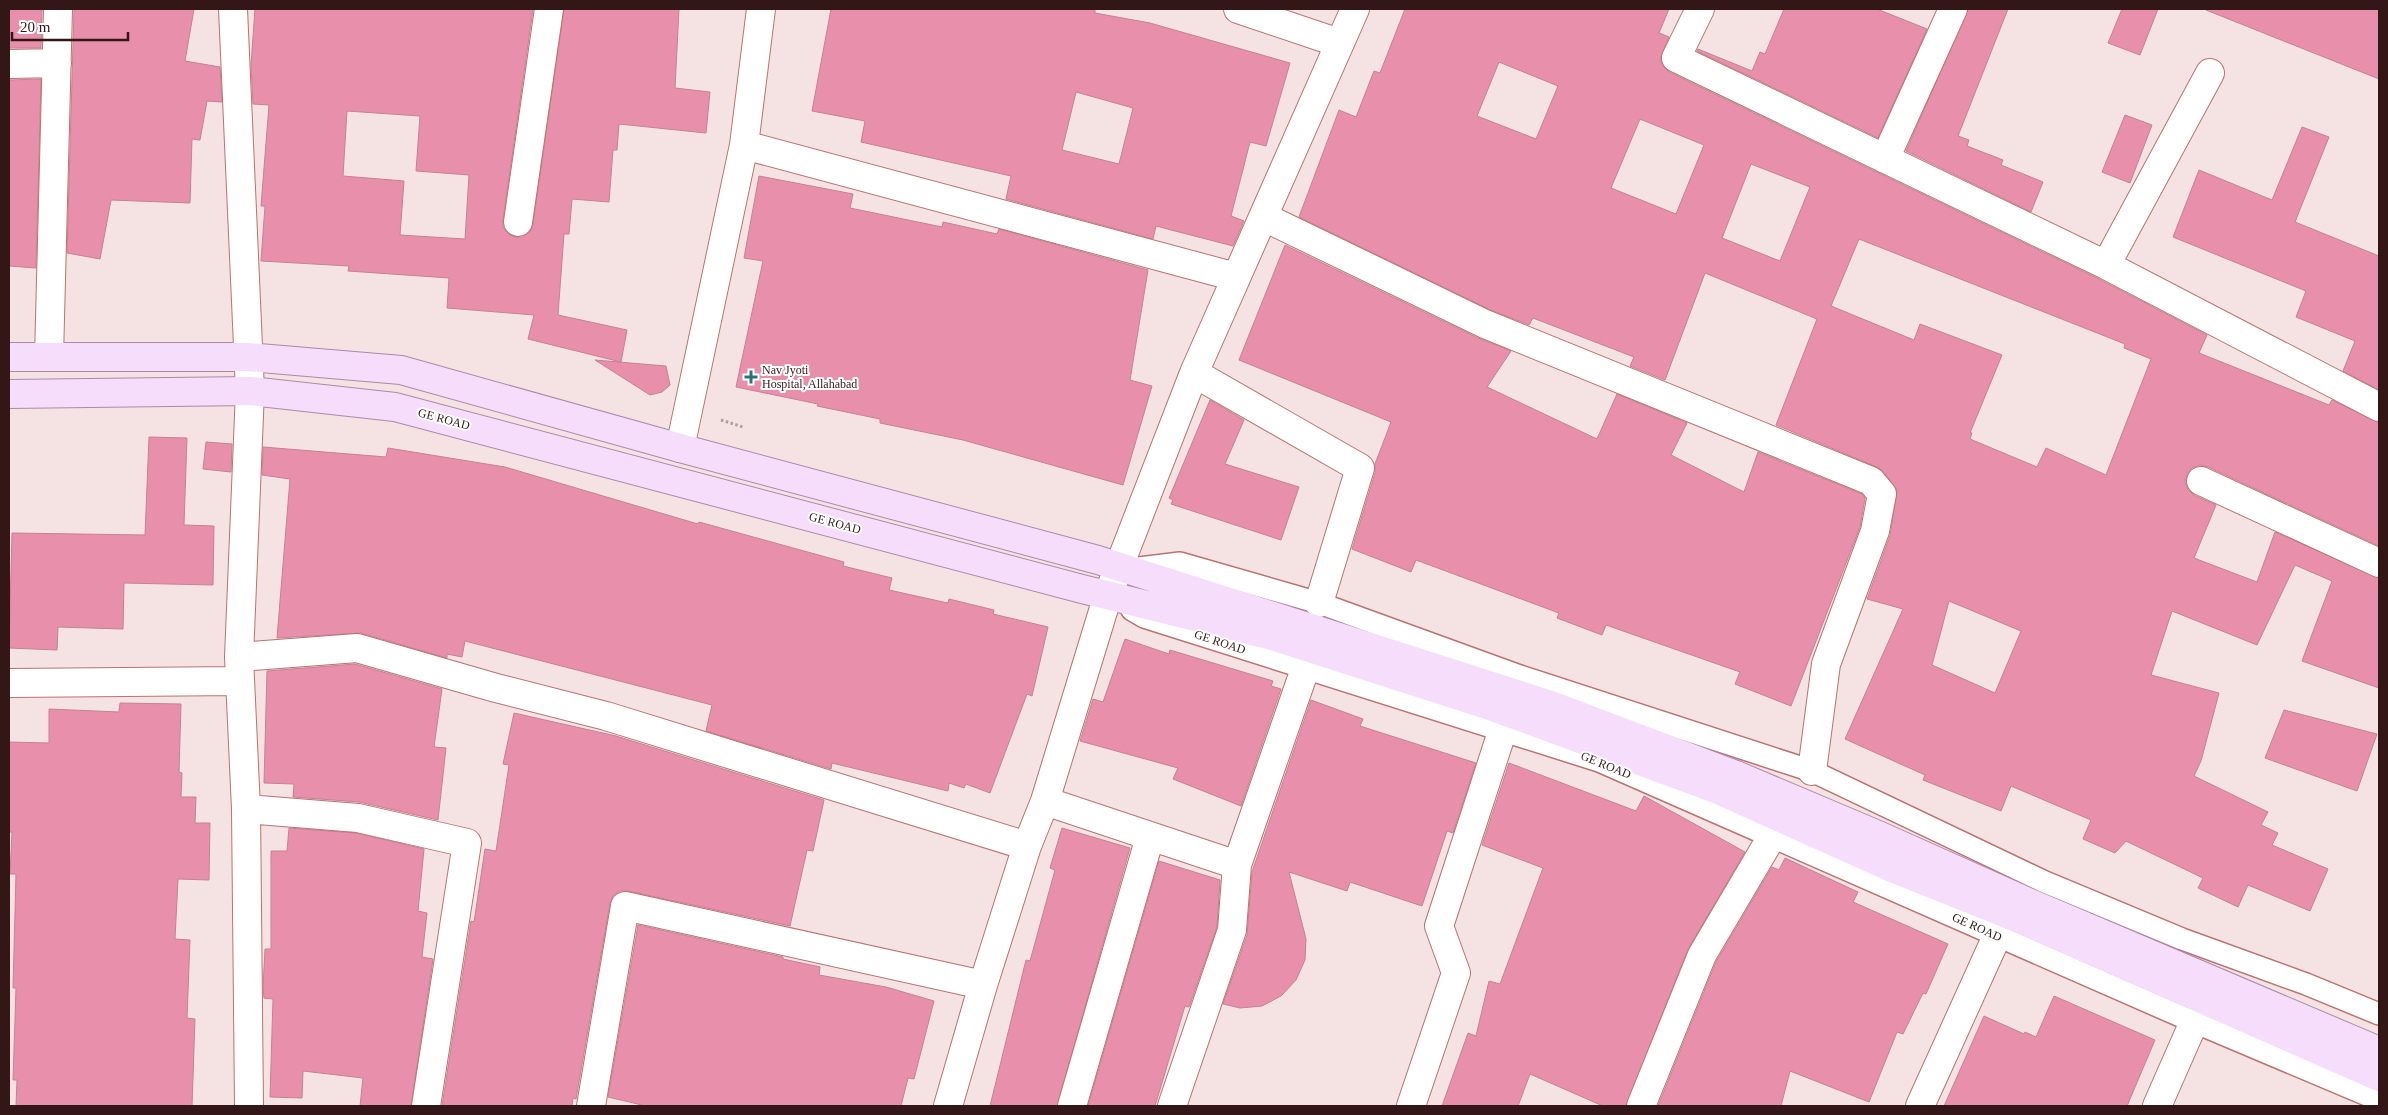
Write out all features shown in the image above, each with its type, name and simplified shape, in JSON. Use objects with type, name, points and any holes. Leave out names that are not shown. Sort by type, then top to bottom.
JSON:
[{"type":"main road","points":[[9,357],[248,357],[400,370],[1125,568],[1551,705],[1736,775],[1878,835],[2028,902],[2346,1050],[2379,1077]]},
{"type":"main road","name":"GE ROAD","points":[[9,394],[250,391],[395,406],[1108,595]]},
{"type":"main road","points":[[1108,595],[1272,636],[1493,707],[1716,789],[1892,868],[2346,1050],[2379,1051]]},
{"type":"street","points":[[49,357],[58,9]]},
{"type":"street","points":[[233,9],[250,391],[239,669],[246,809],[249,1106]]},
{"type":"street","points":[[518,222],[549,9]]},
{"type":"street","points":[[680,448],[744,144],[761,9]]},
{"type":"street","points":[[1238,9],[1339,43]]},
{"type":"street","points":[[948,1106],[983,985],[1027,846],[1045,800],[1108,595],[1125,568],[1194,373],[1355,9]]},
{"type":"street","points":[[1700,9],[1676,58],[2106,266],[2379,406]]},
{"type":"street","points":[[1884,159],[1953,9]]},
{"type":"street","points":[[9,64],[57,63]]},
{"type":"street","points":[[2106,266],[2210,73]]},
{"type":"street","points":[[744,144],[1236,277]]},
{"type":"street","points":[[1264,217],[1485,324],[1871,480],[1882,494],[1875,531],[1826,664],[1812,771]]},
{"type":"street","points":[[1194,373],[1360,468],[1319,604]]},
{"type":"street","points":[[2201,481],[2379,563]]},
{"type":"street","points":[[9,683],[239,669],[357,648],[496,688],[606,716],[1027,846]]},
{"type":"street","points":[[1172,1106],[1232,930],[1237,865],[1305,669]]},
{"type":"street","points":[[1411,1106],[1456,972],[1439,926],[1503,729]]},
{"type":"street","points":[[1045,800],[1237,865]]},
{"type":"street","points":[[246,809],[358,818],[467,843],[426,1106]]},
{"type":"street","points":[[1072,1106],[1150,837]]},
{"type":"street","points":[[1641,1106],[1702,955],[1771,838]]},
{"type":"street","points":[[591,1106],[625,906],[983,985]]},
{"type":"street","points":[[1920,1106],[1997,936]]},
{"type":"street","points":[[2157,1106],[2194,1022]]},
{"type":"lane","points":[[1125,568],[1180,563],[1319,604],[1520,676],[1812,771],[2045,882],[2182,939],[2306,984],[2379,1014]]},
{"type":"lane","name":"GE ROAD","points":[[1108,595],[1144,618],[1503,729],[1600,761],[1771,838],[2194,1022],[2379,1100]]},
{"type":"building","points":[[9,9],[42,9],[41,48],[9,48]]},
{"type":"building","points":[[74,9],[194,9],[185,61],[220,67],[222,102],[207,101],[200,140],[192,139],[190,203],[111,200],[100,259],[67,253]]},
{"type":"building","points":[[255,9],[533,9],[503,220],[503,227],[508,234],[523,237],[530,232],[533,224],[564,9],[679,9],[675,88],[710,92],[706,133],[619,124],[617,150],[613,150],[609,202],[572,199],[569,234],[564,234],[558,315],[627,330],[621,362],[528,339],[534,315],[447,308],[449,278],[348,271],[349,266],[261,261],[265,206],[261,206],[269,105],[253,104],[251,65]],"holes":[[[347,111],[420,116],[416,171],[469,175],[465,239],[400,235],[404,181],[343,176]]]},
{"type":"building","points":[[831,9],[1095,9],[1095,13],[1150,23],[1290,63],[1266,146],[1250,142],[1231,216],[1244,221],[1233,246],[1156,226],[1153,239],[1006,199],[1011,176],[861,142],[865,121],[812,111]],"holes":[[[1076,92],[1133,108],[1119,164],[1062,150]]]},
{"type":"building","points":[[1405,9],[1669,9],[1659,33],[1669,37],[1660,59],[1663,66],[1669,72],[2099,279],[2207,335],[2199,353],[2329,405],[2332,400],[2379,423],[2379,546],[2208,467],[2200,465],[2192,468],[2187,474],[2185,482],[2188,490],[2194,495],[2216,505],[2194,558],[2257,582],[2275,532],[2379,578],[2379,688],[2302,661],[2332,581],[2295,565],[2257,645],[2172,611],[2151,675],[2219,693],[2201,761],[2194,776],[2268,812],[2261,825],[2278,833],[2272,845],[2328,869],[2310,911],[2248,885],[2238,907],[2198,888],[2203,878],[2126,841],[2115,853],[2083,839],[2091,820],[2011,786],[2001,811],[1923,780],[1925,775],[1845,739],[1903,609],[1867,599],[1890,536],[1897,490],[1883,471],[1877,467],[1776,425],[1817,319],[1705,273],[1665,380],[1630,366],[1634,357],[1533,318],[1529,325],[1491,310],[1299,217],[1339,110],[1356,117],[1374,71],[1380,73]],"holes":[[[1499,62],[1558,86],[1536,139],[1477,116]],[[1640,119],[1704,145],[1676,214],[1611,188]],[[1751,164],[1810,187],[1780,261],[1722,238]],[[1859,239],[2125,344],[2124,348],[2151,359],[2106,475],[2046,448],[2037,467],[1970,439],[1972,433],[1970,433],[2002,355],[1920,324],[1914,340],[1831,306]],[[1949,601],[2021,631],[1995,693],[1932,665]]]},
{"type":"building","points":[[1784,9],[1877,9],[1927,29],[1878,138],[1697,51],[1698,49],[1752,71],[1760,52],[1765,54]]},
{"type":"building","points":[[1968,9],[2008,9],[1958,136],[1969,140],[1967,146],[2003,160],[2001,165],[2043,182],[2031,212],[1906,151]]},
{"type":"building","points":[[2122,9],[2158,9],[2140,55],[2108,43]]},
{"type":"building","points":[[2379,9],[2379,79],[2206,10]]},
{"type":"building","points":[[41,79],[36,268],[9,266],[9,80]]},
{"type":"building","points":[[2125,115],[2152,125],[2130,183],[2102,172]]},
{"type":"building","points":[[2302,127],[2329,137],[2295,222],[2379,256],[2379,390],[2343,371],[2355,341],[2296,317],[2306,291],[2173,237],[2199,170],[2272,200]]},
{"type":"building","points":[[759,176],[853,194],[850,208],[942,227],[943,222],[997,234],[999,229],[1148,270],[1130,380],[1152,386],[1123,485],[963,440],[880,423],[880,419],[736,387],[763,261],[744,258]]},
{"type":"building","points":[[1285,245],[1478,338],[1511,351],[1487,387],[1597,439],[1617,394],[1687,423],[1671,455],[1744,492],[1758,452],[1862,494],[1865,498],[1860,527],[1791,706],[1735,684],[1740,672],[1606,625],[1602,635],[1557,618],[1559,613],[1416,560],[1411,572],[1352,549],[1375,473],[1375,464],[1391,422],[1239,360]]},
{"type":"building","points":[[595,360],[666,366],[670,385],[662,392],[650,395]]},
{"type":"building","points":[[1210,400],[1244,420],[1225,464],[1299,487],[1281,540],[1171,504],[1173,500],[1169,498]]},
{"type":"building","points":[[149,437],[187,438],[184,525],[214,526],[213,585],[124,583],[123,629],[58,627],[57,650],[9,648],[12,533],[145,535]]},
{"type":"building","points":[[206,442],[232,444],[231,472],[203,469]]},
{"type":"building","points":[[263,447],[386,457],[388,448],[505,467],[698,524],[699,522],[844,562],[843,566],[892,578],[889,590],[948,603],[949,599],[994,610],[993,614],[1048,627],[1032,696],[1027,694],[990,793],[966,784],[964,788],[949,783],[948,791],[832,763],[831,769],[706,731],[712,705],[465,641],[462,657],[447,654],[447,658],[361,633],[277,638],[290,479],[262,475]]},
{"type":"building","points":[[1125,639],[1169,654],[1170,650],[1273,681],[1271,686],[1281,689],[1241,806],[1173,779],[1178,768],[1080,741],[1093,699],[1103,702]]},
{"type":"building","points":[[355,664],[442,689],[434,747],[446,748],[438,820],[359,802],[293,797],[294,784],[264,783],[267,671]]},
{"type":"building","points":[[1311,700],[1363,719],[1360,726],[1476,763],[1453,833],[1447,831],[1422,906],[1350,882],[1347,891],[1289,872],[1306,939],[1305,960],[1296,980],[1281,996],[1262,1006],[1240,1008],[1223,1004],[1247,935],[1252,872]]},
{"type":"building","points":[[120,703],[181,704],[179,772],[182,773],[181,797],[196,797],[195,823],[210,823],[209,880],[178,879],[175,939],[190,940],[187,1018],[195,1019],[192,1106],[16,1106],[17,1080],[13,1080],[16,988],[13,988],[16,874],[10,874],[12,832],[9,832],[9,742],[49,743],[49,709],[119,712]]},
{"type":"building","points":[[2284,710],[2377,734],[2357,791],[2265,758]]},
{"type":"building","points":[[514,713],[616,736],[824,800],[813,851],[807,850],[790,926],[628,891],[620,891],[613,896],[610,903],[576,1099],[573,1098],[572,1106],[442,1106],[471,921],[474,922],[485,849],[496,851],[509,765],[503,764]]},
{"type":"building","points":[[1509,763],[1636,811],[1644,796],[1745,852],[1688,949],[1626,1106],[1603,1106],[1530,1074],[1518,1106],[1442,1106],[1468,1033],[1476,1036],[1489,981],[1500,984],[1543,868],[1482,845]]},
{"type":"building","points":[[289,828],[356,833],[424,849],[418,911],[427,913],[422,957],[433,959],[411,1106],[360,1106],[363,1078],[303,1071],[302,1098],[270,1097],[273,999],[264,998],[263,988],[265,949],[271,949],[271,851],[287,851]]},
{"type":"building","points":[[1062,828],[1130,848],[1057,1106],[990,1106],[1026,960],[1030,961],[1055,870],[1050,868]]},
{"type":"building","points":[[1785,858],[1858,892],[1853,902],[1948,944],[1926,994],[1923,993],[1903,1034],[1897,1032],[1869,1102],[1790,1071],[1781,1106],[1658,1106],[1716,962],[1772,867],[1779,870]]},
{"type":"building","points":[[1159,861],[1220,880],[1217,927],[1189,1007],[1185,1006],[1155,1106],[1088,1106]]},
{"type":"building","points":[[638,925],[783,957],[783,959],[820,967],[819,975],[886,987],[934,1001],[914,1079],[908,1078],[901,1106],[646,1106],[608,1097]]},
{"type":"building","points":[[2054,996],[2155,1040],[2127,1106],[1944,1106],[1984,1016],[2024,1034],[2025,1032],[2036,1037]]},
{"type":"place","name":"Nav Jyoti Hospital, Allahabad","points":[[751,377]]}]
